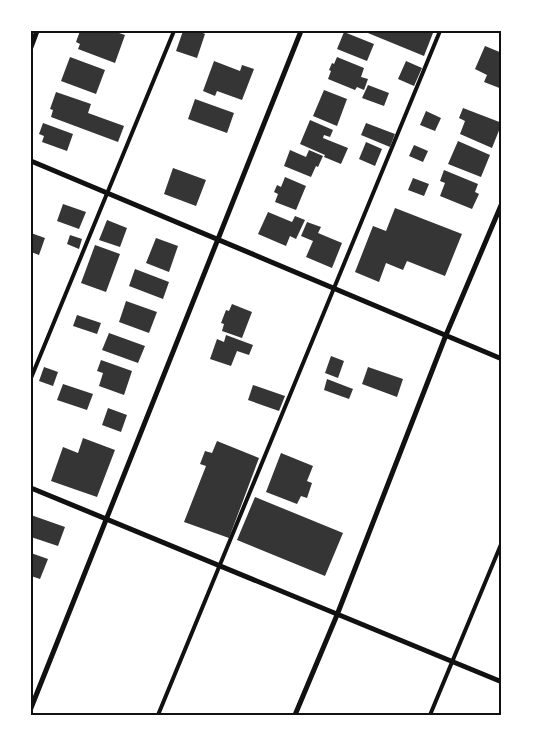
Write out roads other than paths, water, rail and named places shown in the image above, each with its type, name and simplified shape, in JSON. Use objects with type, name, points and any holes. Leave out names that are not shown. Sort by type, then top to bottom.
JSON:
[{"type":"street","points":[[31,47],[37,31]]},
{"type":"street","points":[[31,708],[301,31]]},
{"type":"street","points":[[31,161],[502,359]]},
{"type":"street","points":[[295,715],[337,615],[446,335],[502,203]]},
{"type":"street","points":[[31,488],[502,682]]},
{"type":"lane","points":[[31,378],[174,31]]},
{"type":"lane","points":[[158,715],[440,31]]},
{"type":"lane","points":[[430,715],[502,542]]}]
